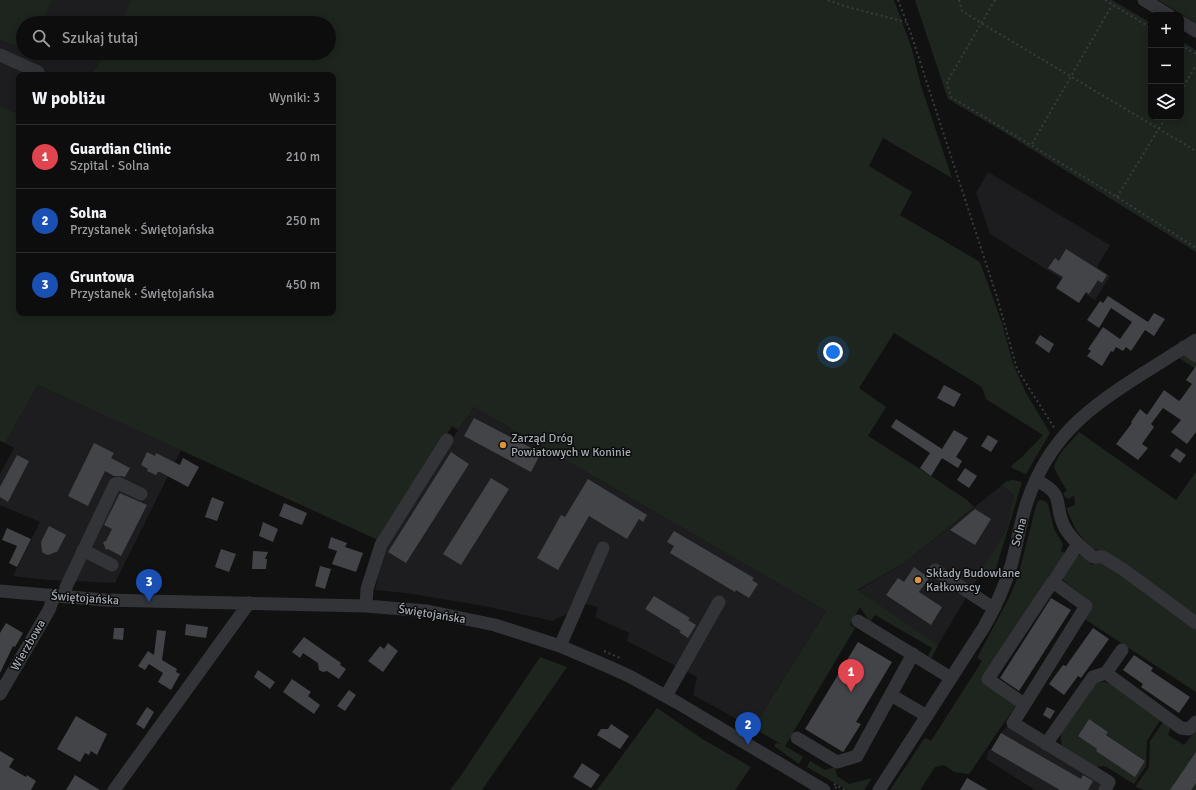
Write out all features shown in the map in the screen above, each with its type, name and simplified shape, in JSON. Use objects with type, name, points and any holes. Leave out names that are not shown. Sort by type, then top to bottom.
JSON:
[{"type":"street","points":[[1144,0],[1164,12]]},
{"type":"street","points":[[1184,24],[1196,31]]},
{"type":"street","points":[[0,55],[38,72]]},
{"type":"street","name":"Solna","points":[[879,790],[952,678],[995,607],[1010,567],[1027,503],[1045,462],[1057,444],[1079,419],[1118,390],[1196,340]]},
{"type":"street","points":[[1184,347],[1196,356]]},
{"type":"street","points":[[366,606],[367,589],[381,545],[447,440]]},
{"type":"street","points":[[1036,480],[1050,488],[1055,493],[1065,528],[1078,544],[1093,558],[1103,558],[1124,570],[1196,623]]},
{"type":"street","name":"Wierzbowa","points":[[0,694],[49,610],[66,587],[115,484],[118,483],[141,494]]},
{"type":"street","points":[[1024,704],[988,679],[1078,544]]},
{"type":"street","points":[[560,646],[603,548]]},
{"type":"street","points":[[83,550],[112,565]]},
{"type":"street","points":[[935,570],[987,604],[995,607]]},
{"type":"street","points":[[1054,581],[1053,582],[1086,606],[1013,722],[1109,782],[1105,790]]},
{"type":"street","name":"Świętojańska","points":[[0,591],[60,597],[157,602],[366,606],[413,610],[462,617],[521,632],[560,646],[607,666],[666,696],[828,785]]},
{"type":"street","points":[[666,696],[719,602]]},
{"type":"street","points":[[114,790],[249,603]]},
{"type":"street","points":[[858,621],[952,678]]},
{"type":"street","points":[[1046,744],[1093,677],[1106,673],[1122,650]]},
{"type":"street","points":[[797,738],[838,764],[857,756],[913,654]]},
{"type":"street","points":[[1106,673],[1181,728],[1189,729],[1196,722]]},
{"type":"street","points":[[891,694],[927,716]]},
{"type":"path","points":[[828,0],[844,6],[906,22]]},
{"type":"path","points":[[898,0],[997,297],[1018,369],[1056,431],[1060,427]]},
{"type":"path","points":[[959,0],[962,11],[1196,151]]},
{"type":"path","points":[[995,0],[946,82],[951,96],[1032,144],[1196,248]]},
{"type":"path","points":[[1105,0],[1148,26]]},
{"type":"path","points":[[1032,144],[1070,75],[1112,4]]},
{"type":"path","points":[[1184,47],[1196,54]]},
{"type":"path","points":[[1184,86],[1196,65]]},
{"type":"path","points":[[1117,197],[1164,120]]},
{"type":"path","points":[[600,652],[618,657],[621,661]]},
{"type":"path","points":[[828,785],[840,790]]},
{"type":"path","points":[[828,785],[845,790]]},
{"type":"shaded area","points":[[0,0],[52,0],[45,16],[16,16],[16,46],[0,40]]},
{"type":"shaded area","points":[[52,0],[131,0],[124,16],[45,16]]},
{"type":"shaded area","points":[[131,0],[894,0],[911,46],[921,86],[952,178],[883,138],[869,166],[912,192],[900,215],[980,262],[1002,323],[1013,364],[1026,393],[1050,433],[1026,474],[1012,468],[1011,466],[1043,435],[986,399],[982,387],[894,333],[859,388],[886,407],[868,436],[967,500],[974,507],[904,563],[857,590],[938,645],[931,658],[928,656],[932,648],[875,615],[870,622],[860,607],[850,625],[855,628],[785,746],[803,757],[799,764],[774,746],[776,743],[781,744],[753,728],[826,611],[474,407],[458,430],[452,426],[378,540],[38,385],[5,443],[0,441],[0,106],[16,113],[16,316],[336,316],[336,72],[93,72],[101,60],[336,60],[336,16],[124,16]]},
{"type":"shaded area","points":[[915,0],[1112,0],[1148,21],[1148,120],[1184,120],[1184,43],[1196,50],[1196,252],[999,129],[948,99]]},
{"type":"shaded area","points":[[1158,0],[1196,0],[1196,23],[1184,16],[1184,12],[1178,12]]},
{"type":"shaded area","points":[[0,40],[16,46],[16,60],[101,60],[93,72],[16,72],[16,113],[0,106]]},
{"type":"shaded area","points":[[988,172],[1110,245],[1097,267],[1110,276],[1095,300],[990,234],[976,193]]},
{"type":"shaded area","points":[[1196,347],[1196,369],[1179,358]]},
{"type":"shaded area","points":[[38,385],[181,450],[115,583],[47,580],[13,576],[40,522],[0,505],[0,474],[14,448],[5,443]]},
{"type":"shaded area","points":[[474,407],[826,611],[753,728],[693,695],[697,677],[627,641],[629,633],[595,617],[598,607],[573,601],[567,614],[552,621],[484,606],[406,593],[375,590],[387,542]]},
{"type":"shaded area","points":[[1079,432],[1176,500],[1196,472],[1196,617],[1096,549],[1093,551],[1076,530],[1067,510],[1067,508],[1075,505],[1074,496],[1068,499],[1065,497],[1063,493],[1067,491],[1054,468],[1058,458]]},
{"type":"shaded area","points":[[1013,480],[1022,482],[993,579],[981,571],[1006,530],[1014,495],[1001,486],[1007,481]]},
{"type":"shaded area","points":[[1001,486],[1014,495],[1006,530],[938,645],[857,591],[904,563]]},
{"type":"shaded area","points":[[1041,500],[1048,504],[1054,529],[1063,544],[1061,551],[1065,553],[1039,590],[982,679],[1018,703],[969,774],[954,772],[944,765],[935,767],[920,790],[890,790],[924,739],[926,738],[931,741],[982,661],[978,658],[978,656],[1010,596],[1018,576],[1036,506],[1038,501]]},
{"type":"shaded area","points":[[1082,555],[1092,565],[1099,558],[1196,628],[1196,692],[1083,618],[1092,603],[1062,578],[1075,556]]},
{"type":"shaded area","points":[[540,657],[567,667],[482,790],[450,790],[462,774]]},
{"type":"shaded area","points":[[1098,681],[1105,682],[1111,684],[1162,717],[1147,741],[1146,766],[1134,784],[1105,766],[1095,767],[1062,746],[1060,734]],"holes":[[[1089,719],[1108,732],[1106,735],[1145,761],[1135,776],[1096,751],[1097,749],[1078,736]]]},
{"type":"shaded area","points":[[657,708],[704,740],[751,767],[735,790],[597,790]]},
{"type":"shaded area","points":[[1165,719],[1172,724],[1168,735],[1184,745],[1196,730],[1196,790],[1144,790],[1135,787],[1149,767],[1150,741]]},
{"type":"shaded area","points":[[1009,724],[1101,785],[1100,790],[1035,790],[986,759],[989,750],[991,750],[1001,733]]},
{"type":"shaded area","points":[[810,761],[825,770],[835,767],[837,776],[849,784],[872,778],[864,790],[847,790],[807,767]]},
{"type":"building","points":[[1066,249],[1107,275],[1102,283],[1098,280],[1089,294],[1086,292],[1079,303],[1056,288],[1063,277],[1048,268],[1055,258],[1059,261]]},
{"type":"building","points":[[1108,296],[1148,322],[1154,313],[1165,319],[1154,336],[1145,330],[1131,351],[1126,347],[1123,351],[1116,347],[1113,352],[1111,351],[1102,366],[1087,356],[1091,351],[1088,349],[1103,327],[1120,339],[1132,322],[1111,308],[1099,328],[1087,320],[1100,301],[1103,303]]},
{"type":"building","points":[[1040,335],[1054,344],[1049,353],[1035,343]]},
{"type":"building","points":[[1196,366],[1196,432],[1187,444],[1171,432],[1181,420],[1163,408],[1151,424],[1154,427],[1142,444],[1148,448],[1138,460],[1116,444],[1132,423],[1131,422],[1140,409],[1147,415],[1164,390],[1179,401],[1192,384],[1186,380]]},
{"type":"building","points":[[944,385],[961,394],[954,407],[937,398]]},
{"type":"building","name":"Zarząd Dróg Powiatowych w Koninie","points":[[474,418],[541,453],[531,472],[464,436]]},
{"type":"building","points":[[896,419],[942,449],[954,430],[968,438],[956,457],[962,461],[958,468],[942,458],[931,476],[920,468],[930,453],[891,427]]},
{"type":"building","points":[[988,435],[998,441],[991,452],[981,446]]},
{"type":"building","points":[[94,443],[114,453],[111,458],[130,468],[125,477],[114,476],[105,471],[88,506],[68,496]]},
{"type":"building","points":[[1176,448],[1186,455],[1180,463],[1170,456]]},
{"type":"building","points":[[147,452],[155,456],[156,453],[180,465],[183,458],[199,467],[188,487],[160,472],[156,475],[147,471],[148,469],[141,465]]},
{"type":"building","points":[[451,452],[469,464],[406,563],[388,552]]},
{"type":"building","points":[[17,455],[29,461],[8,502],[0,497],[0,487]]},
{"type":"building","points":[[965,468],[977,476],[969,488],[957,480]]},
{"type":"building","points":[[491,478],[509,489],[461,565],[443,554]]},
{"type":"building","points":[[588,479],[647,515],[643,522],[639,519],[627,539],[589,516],[558,570],[537,558],[561,515],[565,517]]},
{"type":"building","points":[[120,493],[147,505],[121,556],[108,549],[106,550],[103,542],[106,541],[112,529],[104,525]]},
{"type":"building","points":[[212,497],[224,502],[217,521],[205,517]]},
{"type":"building","points":[[284,503],[307,513],[302,525],[279,516]]},
{"type":"building","points":[[975,509],[991,519],[975,545],[950,530]]},
{"type":"building","points":[[263,522],[278,529],[273,542],[259,536]]},
{"type":"building","points":[[49,526],[66,535],[57,552],[48,555],[43,553],[41,542]]},
{"type":"building","points":[[7,528],[31,539],[17,567],[9,563],[17,546],[2,540]]},
{"type":"building","points":[[674,531],[754,578],[752,580],[758,584],[749,598],[736,590],[735,592],[670,553],[674,546],[667,542]]},
{"type":"building","points":[[331,537],[347,543],[345,547],[363,553],[356,572],[332,564],[337,551],[328,548]]},
{"type":"building","points":[[221,549],[236,554],[229,572],[215,567]]},
{"type":"building","points":[[253,551],[268,552],[265,559],[267,559],[266,569],[252,569]]},
{"type":"building","points":[[320,566],[331,569],[325,589],[315,586]]},
{"type":"building","points":[[914,567],[929,578],[919,592],[942,607],[931,625],[886,595],[898,578],[904,582]]},
{"type":"building","points":[[654,596],[690,618],[688,620],[696,625],[688,638],[679,632],[681,631],[645,609]]},
{"type":"building","points":[[1051,598],[1071,610],[1019,691],[1000,678]]},
{"type":"building","points":[[6,623],[23,633],[15,647],[13,646],[0,673],[0,633]]},
{"type":"building","points":[[186,624],[208,627],[206,638],[185,635]]},
{"type":"building","points":[[114,628],[124,628],[123,640],[113,639]]},
{"type":"building","points":[[1093,628],[1109,639],[1081,678],[1078,676],[1064,695],[1049,684],[1063,665],[1066,666]]},
{"type":"building","points":[[157,630],[166,631],[162,660],[177,669],[176,672],[180,674],[171,690],[158,682],[163,673],[149,664],[145,670],[138,666],[148,651],[154,655]]},
{"type":"building","points":[[304,637],[341,663],[340,665],[346,669],[339,679],[327,671],[323,672],[319,670],[318,663],[303,653],[300,658],[292,652]]},
{"type":"building","points":[[858,642],[892,662],[856,722],[861,724],[843,752],[805,729]]},
{"type":"building","points":[[388,643],[398,651],[383,672],[368,661],[380,646],[384,649]]},
{"type":"building","points":[[1134,655],[1153,668],[1151,671],[1190,697],[1179,713],[1141,687],[1143,684],[1123,670]]},
{"type":"building","points":[[258,670],[275,682],[270,689],[254,677]]},
{"type":"building","points":[[292,679],[311,692],[308,696],[320,705],[314,714],[283,692]]},
{"type":"building","points":[[349,690],[356,695],[345,711],[337,706]]},
{"type":"building","points":[[147,707],[154,712],[144,729],[136,724]]},
{"type":"building","points":[[1047,707],[1055,711],[1050,719],[1043,715]]},
{"type":"building","points":[[76,716],[107,734],[97,755],[91,751],[89,755],[85,753],[80,762],[57,749]]},
{"type":"building","points":[[1089,719],[1108,732],[1106,735],[1145,761],[1135,777],[1096,751],[1097,749],[1078,736]]},
{"type":"building","points":[[611,724],[629,736],[620,749],[597,735],[601,729],[608,729]]},
{"type":"building","points":[[1001,733],[1081,779],[1083,775],[1093,781],[1088,790],[1060,790],[991,750]]},
{"type":"building","points":[[0,751],[14,759],[9,767],[36,781],[31,790],[0,790]]},
{"type":"building","points":[[1196,752],[1196,783],[1191,790],[1170,790]]},
{"type":"building","points":[[582,763],[600,775],[591,788],[573,777]]},
{"type":"building","points":[[75,775],[100,790],[66,790]]},
{"type":"building","points":[[967,778],[988,790],[960,790]]},
{"type":"place","name":"Zarząd Dróg Powiatowych w Koninie","points":[[503,445]]},
{"type":"place","name":"Składy Budowlane Kałkowscy","points":[[918,580]]},
{"type":"place","name":"Gruntowa","points":[[149,602]]},
{"type":"place","name":"Guardian Clinic","points":[[851,692]]},
{"type":"place","name":"Solna","points":[[748,745]]}]
